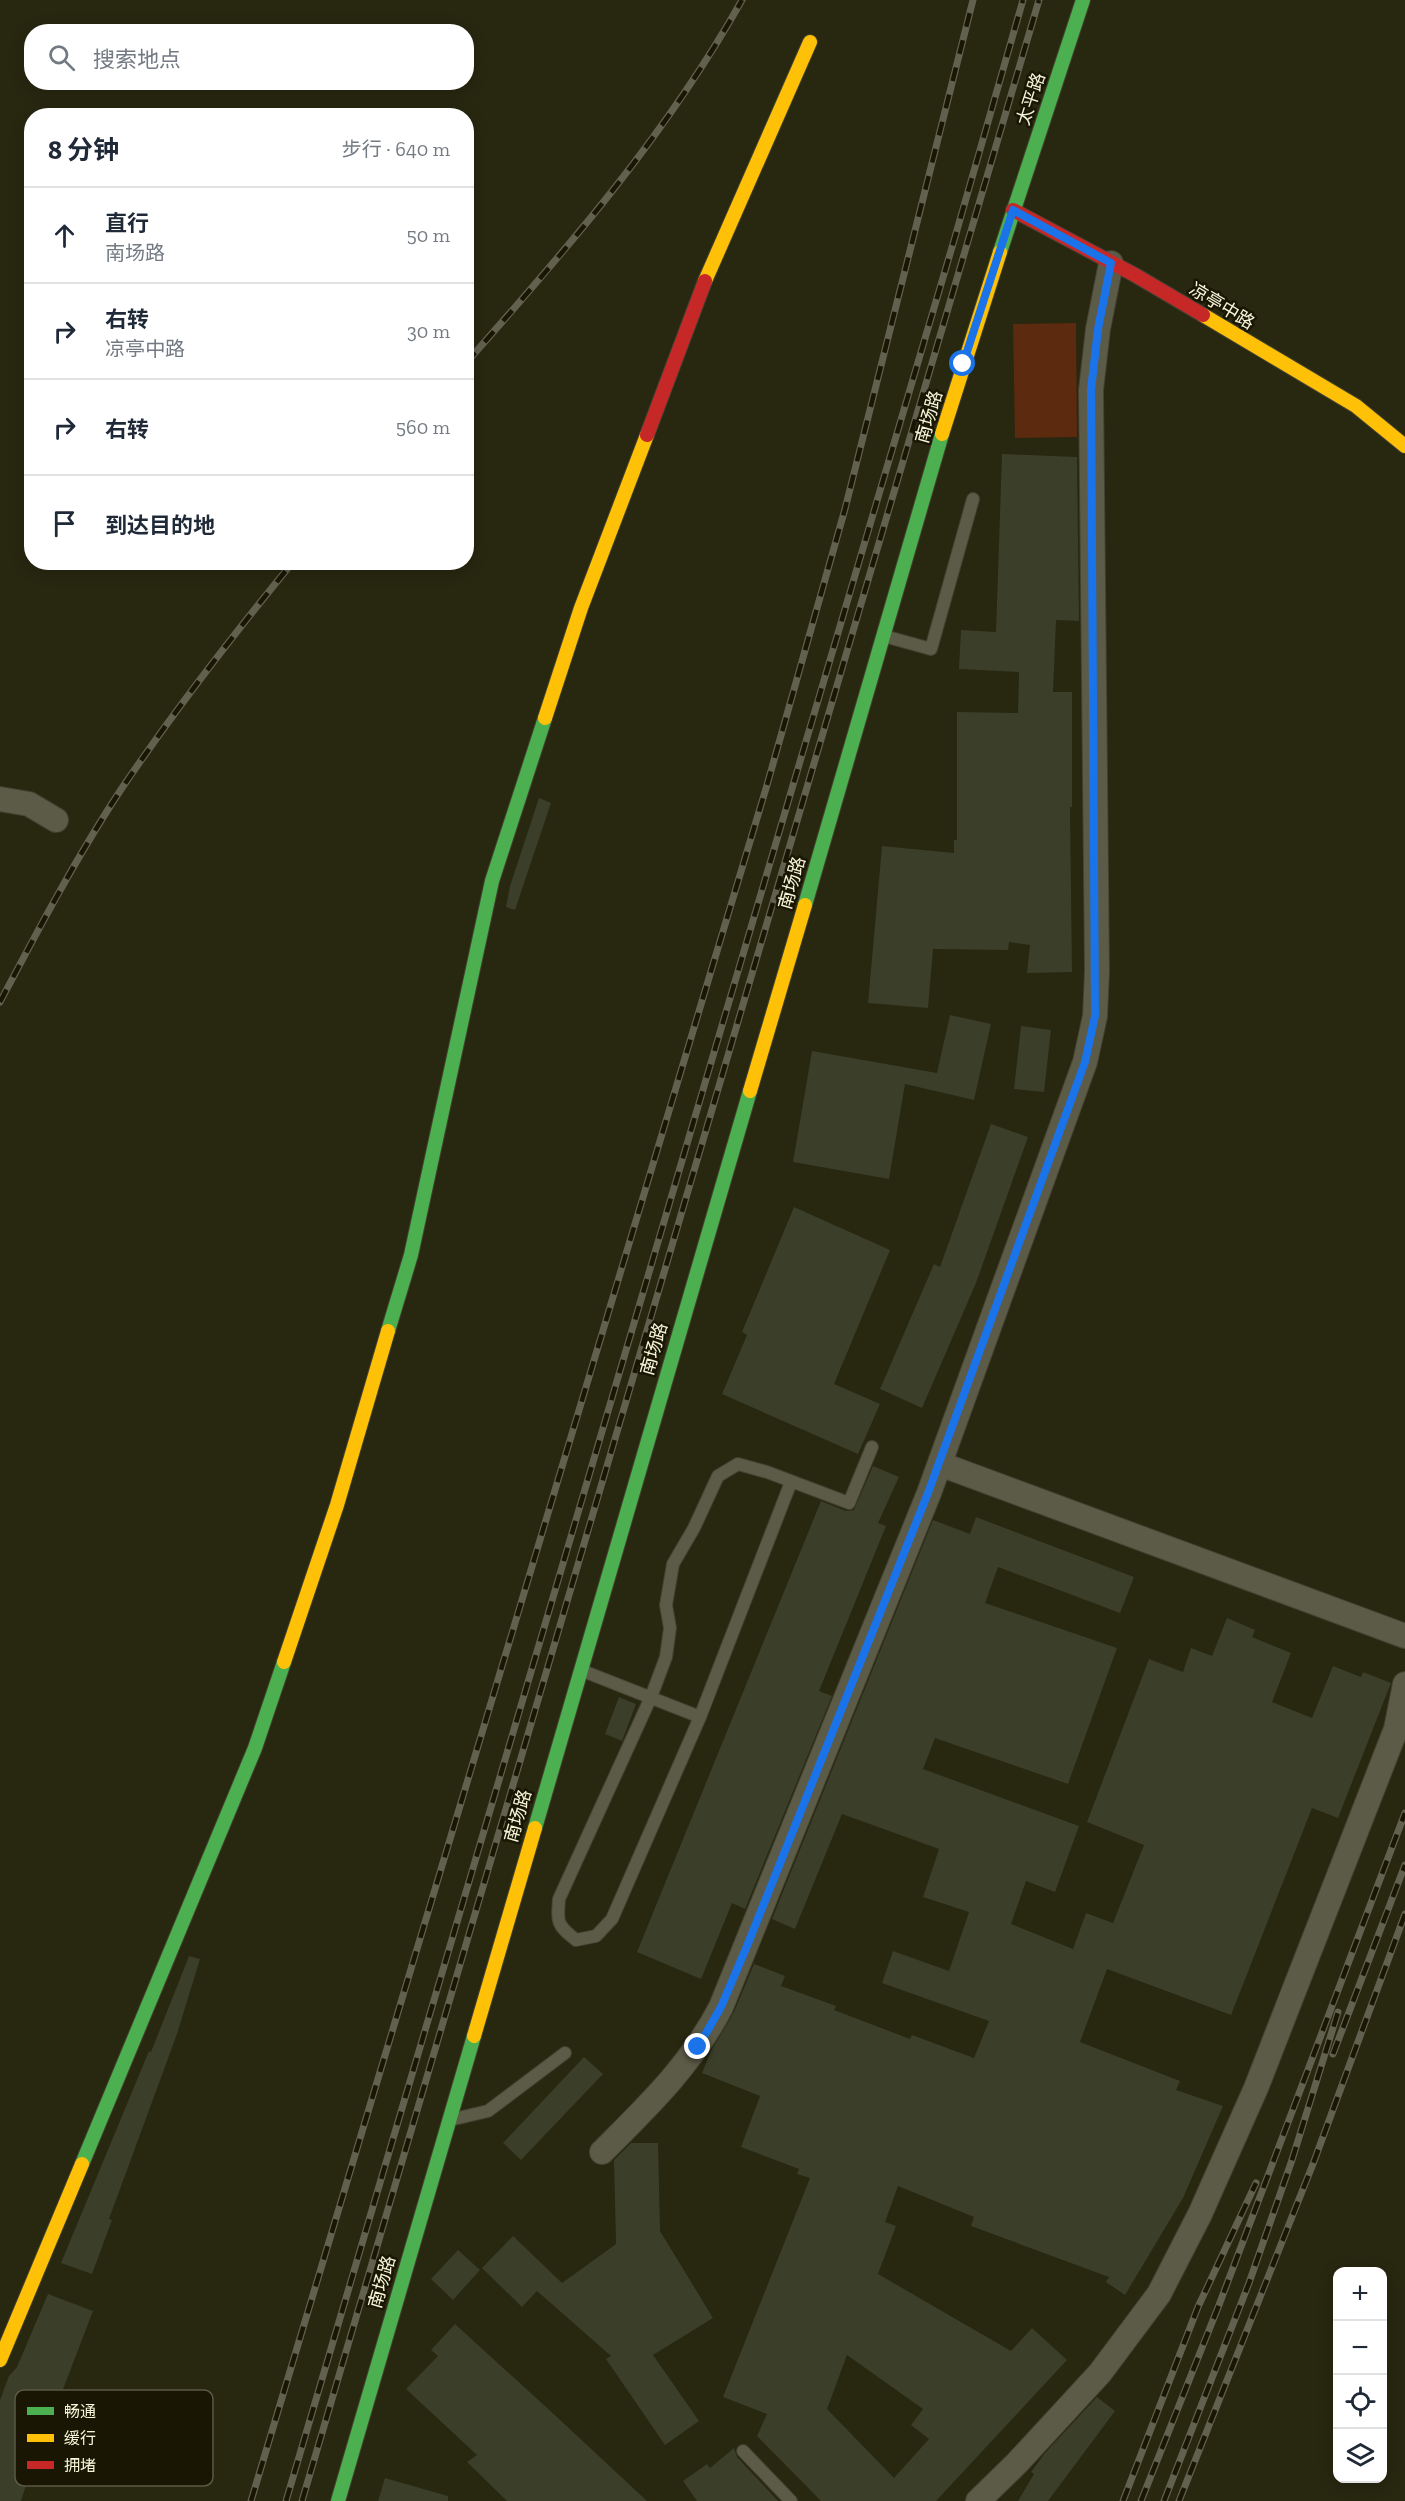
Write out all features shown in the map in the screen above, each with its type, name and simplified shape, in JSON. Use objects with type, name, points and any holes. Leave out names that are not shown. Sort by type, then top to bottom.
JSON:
[{"type":"street","name":"太平路","points":[[1013,210],[1083,0]]},
{"type":"street","points":[[0,2360],[255,1749],[338,1505],[411,1255],[492,881],[580,608],[713,261],[810,42]]},
{"type":"street","name":"凉亭中路","points":[[1013,210],[1135,275],[1356,406],[1405,446]]},
{"type":"street","name":"南场路","points":[[338,2501],[579,1670],[963,364],[1013,210]]},
{"type":"street","points":[[602,2152],[669,2084],[698,2047],[721,2007],[940,1464],[1082,1072],[1095,1016],[1091,390],[1098,329],[1111,263]]},
{"type":"street","points":[[0,799],[28,804],[56,820]]},
{"type":"street","points":[[940,1464],[1405,1636]]},
{"type":"street","points":[[978,2501],[1017,2463],[1100,2373],[1159,2294],[1200,2214],[1256,2088],[1396,1730],[1405,1684]]},
{"type":"lane","points":[[883,636],[931,649],[973,499]]},
{"type":"lane","points":[[791,1482],[700,1717],[612,1919],[596,1936],[576,1940],[560,1928],[559,1899],[651,1697],[666,1657],[670,1628],[666,1605],[673,1564],[694,1528],[718,1476],[738,1464],[767,1472],[849,1503],[872,1447]]},
{"type":"lane","points":[[579,1670],[700,1717]]},
{"type":"lane","points":[[448,2121],[488,2111],[565,2053]]},
{"type":"lane","points":[[743,2451],[791,2501]]},
{"type":"shaded area","points":[[1076,323],[1077,437],[1015,438],[1013,324]]},
{"type":"building","points":[[1002,454],[1077,457],[1079,621],[1056,620],[1053,692],[1072,692],[1072,807],[1070,807],[1072,972],[1027,973],[1030,945],[1009,942],[1008,950],[933,949],[928,1008],[868,1003],[882,846],[954,853],[954,840],[957,840],[957,712],[1018,713],[1019,672],[959,669],[961,630],[996,632]]},
{"type":"building","points":[[539,798],[551,803],[515,910],[506,907],[510,886]]},
{"type":"building","points":[[950,1015],[991,1024],[974,1100],[905,1084],[889,1179],[793,1162],[812,1051],[937,1073]]},
{"type":"building","points":[[1021,1026],[1051,1030],[1044,1092],[1014,1089]]},
{"type":"building","points":[[991,1124],[1028,1137],[976,1283],[922,1408],[880,1389],[934,1264],[940,1267]]},
{"type":"building","points":[[794,1207],[890,1250],[834,1384],[880,1404],[858,1454],[722,1394],[747,1335],[742,1332]]},
{"type":"building","points":[[873,1466],[899,1477],[878,1523],[886,1526],[819,1691],[832,1696],[745,1909],[732,1903],[701,1979],[637,1952],[821,1501],[846,1511],[854,1510]]},
{"type":"building","points":[[976,1517],[1134,1577],[1120,1613],[998,1567],[985,1603],[1117,1648],[1068,1784],[935,1738],[923,1769],[1079,1826],[1055,1892],[1026,1881],[1011,1924],[1073,1949],[1086,1913],[1113,1923],[1144,1845],[1087,1822],[1149,1659],[1183,1672],[1191,1648],[1212,1656],[1227,1618],[1255,1630],[1252,1637],[1291,1653],[1272,1702],[1312,1718],[1333,1666],[1361,1677],[1363,1672],[1391,1683],[1338,1818],[1312,1808],[1231,2015],[1107,1969],[1080,2042],[1180,2081],[1176,2090],[1223,2106],[1183,2198],[1125,2295],[1106,2282],[1109,2277],[971,2226],[974,2217],[898,2186],[885,2222],[896,2226],[878,2274],[1011,2351],[1032,2328],[1067,2360],[936,2501],[821,2501],[757,2436],[767,2414],[723,2397],[810,2178],[797,2174],[799,2169],[741,2147],[760,2096],[702,2073],[711,2051],[734,2012],[754,1964],[785,1976],[781,1986],[836,2006],[834,2010],[910,2039],[912,2035],[974,2058],[989,2021],[882,1983],[893,1951],[949,1971],[969,1912],[923,1897],[939,1849],[842,1814],[795,1929],[772,1919],[933,1520],[970,1534]],"holes":[[[847,2355],[923,2409],[911,2425],[929,2439],[894,2478],[827,2409]]]},
{"type":"building","points":[[619,1697],[636,1704],[622,1741],[605,1734]]},
{"type":"building","points":[[189,1956],[200,1959],[177,2034],[109,2219],[112,2220],[92,2274],[61,2263],[149,2051],[151,2052]]},
{"type":"building","points":[[584,2057],[603,2074],[521,2160],[503,2143]]},
{"type":"building","points":[[631,2143],[658,2143],[660,2231],[713,2318],[653,2355],[699,2421],[665,2445],[606,2359],[611,2356],[537,2291],[522,2307],[482,2268],[513,2236],[562,2283],[616,2244],[614,2160]]},
{"type":"building","points":[[458,2250],[480,2270],[453,2300],[431,2279]]},
{"type":"building","points":[[48,2294],[93,2311],[63,2390],[15,2390],[15,2486],[26,2486],[21,2501],[0,2501],[0,2400],[9,2376],[17,2367]]},
{"type":"building","points":[[455,2324],[647,2501],[507,2501],[467,2462],[477,2455],[406,2389],[438,2356],[431,2350]]},
{"type":"building","points":[[1097,2397],[1115,2411],[1048,2501],[1018,2501],[1034,2474],[1031,2472],[1045,2453]]},
{"type":"building","points":[[734,2448],[737,2457],[778,2501],[697,2501],[683,2481],[707,2464],[710,2468]]},
{"type":"building","points":[[385,2478],[448,2496],[448,2501],[378,2501]]},
{"type":"railway","points":[[474,354],[614,189],[681,97],[742,0]]},
{"type":"railway","points":[[251,2501],[767,785],[845,509],[973,0]]},
{"type":"railway","points":[[286,2501],[1023,0]]},
{"type":"railway","points":[[302,2501],[1039,0]]},
{"type":"railway","points":[[0,1002],[43,921],[122,788],[205,673],[286,570]]},
{"type":"railway","points":[[1141,2501],[1219,2305],[1405,1813]]},
{"type":"railway","points":[[1333,2054],[1405,1865]]},
{"type":"railway","points":[[1179,2501],[1313,2164],[1405,1914]]},
{"type":"railway","points":[[1164,2501],[1249,2283],[1292,2160],[1338,2012]]},
{"type":"railway","points":[[1123,2501],[1198,2307],[1256,2183]]},
{"type":"traffic: fast","points":[[1000,252],[1083,0]]},
{"type":"traffic: fast","points":[[805,905],[942,434]]},
{"type":"traffic: fast","points":[[388,1331],[411,1255],[492,881],[545,718]]},
{"type":"traffic: fast","points":[[535,1828],[750,1091]]},
{"type":"traffic: fast","points":[[82,2164],[255,1748],[284,1662]]},
{"type":"traffic: fast","points":[[338,2501],[474,2036]]},
{"type":"traffic: slow","points":[[705,281],[810,42]]},
{"type":"traffic: slow","points":[[942,434],[1000,252]]},
{"type":"traffic: slow","points":[[1203,315],[1356,406],[1405,446]]},
{"type":"traffic: slow","points":[[545,718],[581,608],[647,435]]},
{"type":"traffic: slow","points":[[750,1091],[805,905]]},
{"type":"traffic: slow","points":[[284,1662],[337,1505],[388,1331]]},
{"type":"traffic: slow","points":[[474,2036],[535,1828]]},
{"type":"traffic: slow","points":[[0,2360],[82,2164]]},
{"type":"traffic: jam","points":[[1013,210],[1135,275],[1203,315]]},
{"type":"traffic: jam","points":[[647,435],[705,281]]},
{"type":"route","points":[[698,2047],[721,2007],[747,1946],[940,1464],[1085,1062],[1095,1016],[1097,971],[1091,390],[1098,329],[1111,263],[1013,210],[963,364]]}]
